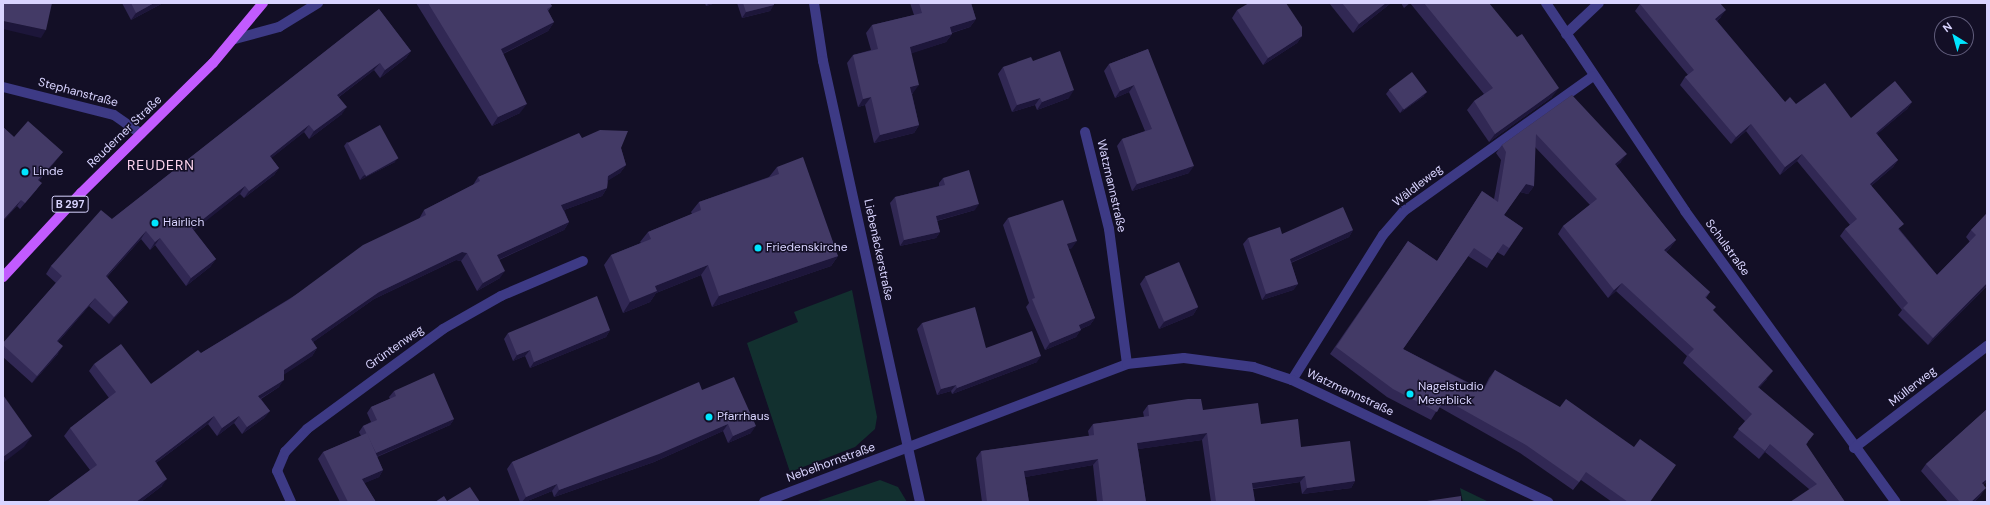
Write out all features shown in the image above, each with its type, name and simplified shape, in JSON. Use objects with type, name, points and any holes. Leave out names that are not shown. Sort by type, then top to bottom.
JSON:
[{"type":"main road","name":"Reuderner Straße","points":[[3,277],[235,39],[263,3]]},
{"type":"street","points":[[235,39],[279,27],[318,3]]},
{"type":"street","name":"Liebenäckerstraße","points":[[814,3],[823,61],[920,502]]},
{"type":"street","name":"Schulstraße","points":[[1546,3],[1593,76],[1685,211],[1854,448],[1896,502]]},
{"type":"street","points":[[1566,34],[1599,3]]},
{"type":"street","name":"Wäldleweg","points":[[1292,380],[1383,235],[1404,211],[1593,76]]},
{"type":"street","name":"Stephanstraße","points":[[3,87],[114,115],[141,134]]},
{"type":"street","name":"Watzmannstraße","points":[[1085,132],[1109,229],[1127,364]]},
{"type":"street","name":"Grüntenweg","points":[[291,502],[277,471],[285,452],[307,429],[443,329],[501,296],[583,261]]},
{"type":"street","name":"Müllerweg","points":[[1854,448],[1987,346]]},
{"type":"street","name":"Watzmannstraße","points":[[908,449],[1127,364],[1184,358],[1253,367],[1292,380],[1548,502]]},
{"type":"street","name":"Nebelhornstraße","points":[[764,502],[908,449]]},
{"type":"green space","points":[[852,290],[877,417],[875,429],[855,447],[790,472],[747,343],[798,322],[794,312]]},
{"type":"green space","points":[[880,480],[898,487],[907,502],[815,502]]},
{"type":"green space","points":[[1460,488],[1489,502],[1463,502]]},
{"type":"building","points":[[3,3],[52,3],[46,30],[3,21]]},
{"type":"building","points":[[131,3],[154,3],[136,13]]},
{"type":"building","points":[[428,3],[550,3],[552,6],[547,9],[554,22],[501,49],[527,104],[498,117]]},
{"type":"building","points":[[743,3],[774,3],[774,5],[746,12]]},
{"type":"building","points":[[919,3],[971,3],[976,19],[950,27],[952,34],[910,47],[919,85],[910,87],[919,125],[880,135],[871,97],[863,99],[853,55],[878,49],[872,25],[922,13]]},
{"type":"building","points":[[1249,3],[1286,3],[1302,27],[1302,36],[1268,58],[1237,10]]},
{"type":"building","points":[[1342,3],[1386,3],[1359,24]]},
{"type":"building","points":[[1424,3],[1489,3],[1517,37],[1522,34],[1559,88],[1495,134],[1474,101],[1493,88]]},
{"type":"building","points":[[1720,3],[1726,10],[1715,19],[1785,102],[1790,97],[1796,104],[1825,83],[1851,118],[1895,81],[1912,102],[1876,133],[1898,160],[1870,184],[1904,224],[1898,229],[1937,275],[1976,235],[1971,230],[1987,213],[1987,283],[1933,338],[1903,308],[1908,303],[1845,229],[1857,219],[1802,154],[1785,167],[1751,124],[1736,137],[1685,77],[1694,70],[1640,4]]},
{"type":"building","points":[[379,9],[411,51],[385,70],[380,63],[337,95],[347,107],[314,131],[309,125],[270,156],[279,168],[249,191],[245,186],[192,228],[216,259],[191,278],[160,238],[155,242],[146,231],[106,276],[128,302],[114,317],[95,298],[57,341],[63,346],[37,376],[3,345],[3,343],[62,276],[51,266],[101,210],[112,219]]},
{"type":"building","points":[[1148,49],[1194,166],[1137,184],[1122,139],[1152,129],[1134,85],[1120,91],[1109,64]]},
{"type":"building","points":[[1060,51],[1074,90],[1042,102],[1040,98],[1017,105],[1003,67],[1031,57],[1033,61]]},
{"type":"building","points":[[1412,72],[1427,92],[1404,109],[1389,89]]},
{"type":"building","points":[[1572,95],[1627,154],[1615,164],[1676,240],[1664,250],[1710,292],[1705,297],[1716,307],[1713,310],[1773,371],[1758,387],[1814,434],[1806,444],[1845,502],[1790,502],[1817,484],[1770,444],[1765,451],[1738,429],[1752,414],[1688,355],[1694,349],[1622,283],[1614,290],[1563,226],[1597,199],[1536,134],[1534,186],[1526,184],[1504,215],[1523,228],[1509,248],[1503,244],[1492,260],[1474,248],[1403,349],[1483,391],[1495,370],[1560,407],[1566,399],[1634,447],[1640,439],[1676,465],[1650,502],[1628,502],[1586,472],[1579,482],[1526,445],[1444,399],[1437,412],[1393,389],[1336,347],[1408,241],[1437,261],[1482,191],[1498,202],[1506,152],[1502,145]]},
{"type":"building","name":"Linde","points":[[28,121],[63,152],[38,180],[42,183],[25,203],[21,200],[3,220],[3,127],[14,137]]},
{"type":"building","points":[[380,125],[398,158],[366,176],[348,143]]},
{"type":"building","points":[[600,130],[628,131],[621,148],[626,165],[608,176],[607,188],[561,205],[569,222],[497,255],[505,271],[483,283],[467,253],[462,252],[379,292],[311,339],[317,348],[284,370],[284,380],[258,396],[270,411],[247,427],[239,416],[222,428],[214,416],[155,461],[167,479],[136,502],[47,502],[97,465],[70,428],[116,392],[94,364],[121,344],[151,384],[198,350],[201,353],[290,299],[363,245],[426,215],[424,210],[480,181],[478,177],[579,133],[582,138]]},
{"type":"building","name":"Friedenskirche","points":[[803,157],[838,256],[719,296],[708,265],[655,286],[657,291],[630,302],[611,255],[651,239],[648,232],[701,210],[699,202],[779,174],[777,167]]},
{"type":"building","points":[[969,170],[979,204],[936,216],[940,232],[904,240],[895,197],[945,185],[943,178]]},
{"type":"building","points":[[1063,200],[1077,241],[1067,244],[1095,318],[1079,325],[1081,330],[1050,343],[1032,299],[1035,298],[1008,218]]},
{"type":"building","points":[[1343,207],[1353,230],[1290,259],[1298,284],[1266,294],[1248,238],[1280,227],[1282,234]]},
{"type":"building","points":[[1179,262],[1198,307],[1164,322],[1145,276]]},
{"type":"building","points":[[597,296],[610,330],[534,362],[530,350],[517,355],[508,333]]},
{"type":"building","points":[[975,307],[986,348],[1032,331],[1041,356],[957,388],[956,385],[941,389],[922,323]]},
{"type":"building","points":[[434,373],[454,419],[376,453],[363,426],[377,420],[371,407],[396,396],[394,391]]},
{"type":"building","points":[[734,377],[756,426],[733,436],[728,424],[659,454],[559,490],[557,484],[526,497],[512,462],[699,382],[702,390]]},
{"type":"building","points":[[3,395],[32,436],[3,457]]},
{"type":"building","points":[[1188,399],[1201,399],[1203,410],[1258,403],[1261,424],[1298,419],[1301,447],[1350,441],[1355,481],[1307,488],[1305,476],[1252,483],[1255,502],[1216,502],[1207,433],[1137,443],[1146,502],[1103,502],[1098,459],[1024,471],[1029,502],[987,502],[981,451],[1094,435],[1093,424],[1149,416],[1148,405]]},
{"type":"building","points":[[1987,409],[1987,479],[1982,483],[1986,488],[1971,502],[1960,502],[1926,464]]},
{"type":"building","points":[[367,433],[383,470],[362,479],[376,502],[348,502],[323,452]]},
{"type":"building","points":[[470,487],[480,502],[435,502],[444,496],[447,501]]},
{"type":"building","points":[[1461,496],[1461,502],[1420,502]]},
{"type":"place","name":"Linde","points":[[25,172]]},
{"type":"place","name":"Hairlich","points":[[155,223]]},
{"type":"place","name":"Friedenskirche","points":[[758,248]]},
{"type":"place","name":"Nagelstudio Meerblick","points":[[1410,394]]},
{"type":"place","name":"Pfarrhaus","points":[[709,417]]},
{"type":"district","name":"REUDERN","points":[[161,165]]}]
